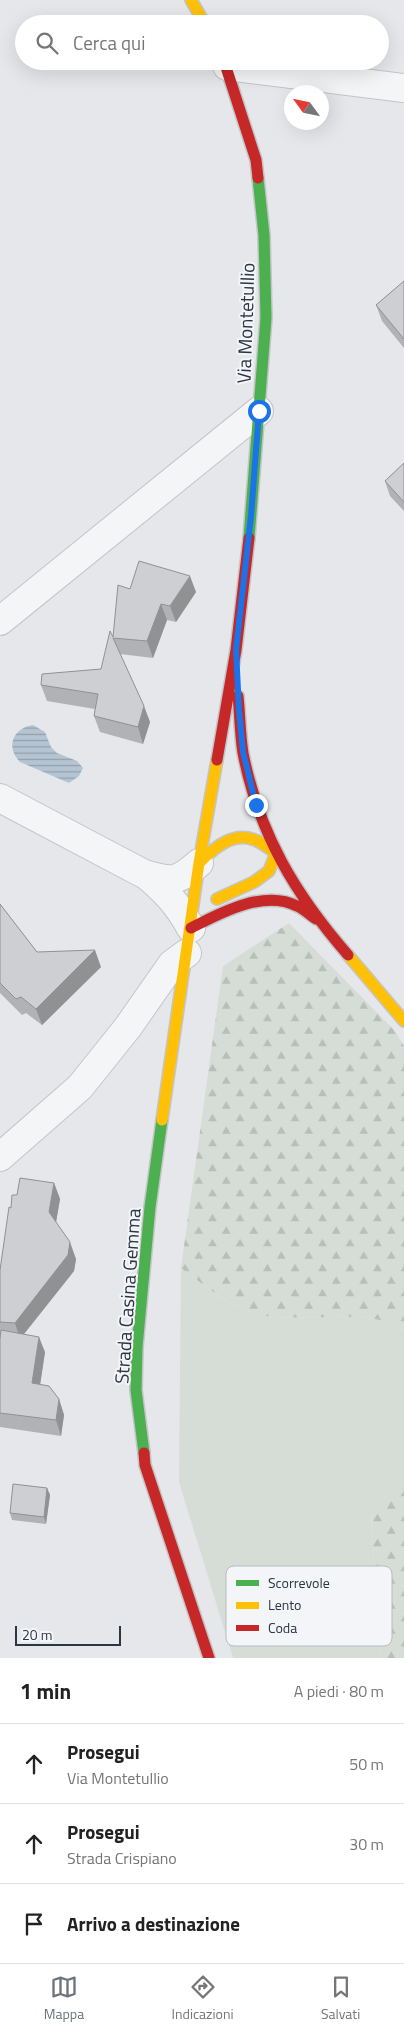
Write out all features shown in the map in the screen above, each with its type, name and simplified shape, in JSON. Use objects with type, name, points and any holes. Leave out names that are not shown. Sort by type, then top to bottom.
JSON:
[{"type":"street","points":[[191,0],[200,15]]},
{"type":"street","name":"Via Montetullio","points":[[227,70],[256,160],[264,235],[266,318],[251,516],[236,650]]},
{"type":"street","points":[[270,70],[404,88]]},
{"type":"street","points":[[0,621],[259,411]]},
{"type":"street","points":[[236,650],[243,752],[256,805],[276,853],[318,920],[404,1021]]},
{"type":"street","name":"Strada Casina Gemma","points":[[209,1658],[146,1465],[136,1390],[137,1347],[150,1208],[199,863],[236,650]]},
{"type":"street","points":[[0,798],[144,874],[165,891],[180,908],[189,941]]},
{"type":"street","points":[[144,874],[166,880],[184,877],[217,845],[237,837],[254,839],[276,853]]},
{"type":"street","points":[[0,1157],[80,1087],[128,1027],[189,941],[214,901],[254,882],[269,871],[276,853]]},
{"type":"street","points":[[189,941],[235,906],[254,902],[277,901],[296,905],[318,920]]},
{"type":"green space","points":[[289,923],[394,1030],[404,1046],[404,1331],[393,1324],[377,1319],[359,1317],[281,1317],[254,1313],[221,1297],[181,1268],[223,966]]},
{"type":"green space","points":[[181,1268],[221,1297],[242,1309],[254,1313],[281,1317],[359,1317],[377,1319],[393,1324],[404,1331],[404,1476],[371,1513],[374,1566],[226,1566],[226,1635],[179,1482]]},
{"type":"green space","points":[[404,1476],[404,1658],[380,1658],[379,1646],[392,1646],[392,1566],[374,1566],[371,1512]]},
{"type":"green space","points":[[229,1646],[379,1646],[380,1658],[233,1658]]},
{"type":"water","points":[[33,725],[45,732],[51,747],[57,753],[77,761],[83,768],[79,776],[69,783],[20,762],[13,750],[13,739],[20,730]]},
{"type":"building","points":[[404,281],[404,339],[376,305]]},
{"type":"building","points":[[404,463],[404,502],[385,481]]},
{"type":"building","points":[[139,561],[190,576],[170,606],[161,604],[147,641],[113,638],[144,706],[138,727],[94,716],[98,694],[41,685],[42,674],[101,669],[110,631],[113,637],[118,585],[130,589]]},
{"type":"building","points":[[0,904],[37,952],[95,950],[36,1009],[21,997],[16,999],[0,983]]},
{"type":"building","points":[[20,1178],[54,1183],[49,1212],[70,1242],[68,1255],[15,1323],[0,1322],[0,1270],[9,1207],[11,1208],[12,1195],[17,1195]]},
{"type":"building","points":[[1,1330],[39,1337],[32,1383],[49,1386],[59,1399],[56,1420],[0,1413]]},
{"type":"building","points":[[13,1484],[47,1488],[44,1517],[10,1513]]},
{"type":"traffic: fast","points":[[249,538],[266,318],[264,235],[258,178]]},
{"type":"traffic: fast","points":[[144,1453],[136,1390],[137,1347],[150,1207],[162,1120]]},
{"type":"traffic: slow","points":[[191,0],[200,15]]},
{"type":"traffic: slow","points":[[162,1120],[199,863],[217,760]]},
{"type":"traffic: slow","points":[[199,863],[224,842],[239,838],[255,840],[276,853]]},
{"type":"traffic: slow","points":[[217,899],[254,882],[269,871],[276,853]]},
{"type":"traffic: slow","points":[[348,955],[404,1021]]},
{"type":"traffic: jam","points":[[227,70],[256,160],[258,178]]},
{"type":"traffic: jam","points":[[217,760],[236,650],[249,538]]},
{"type":"traffic: jam","points":[[238,696],[243,753],[250,782],[269,836],[282,862],[311,909],[348,955]]},
{"type":"traffic: jam","points":[[191,928],[242,905],[271,900],[284,901],[297,906],[316,919]]},
{"type":"traffic: jam","points":[[144,1453],[145,1465],[209,1658]]},
{"type":"route","points":[[256,805],[243,752],[236,650],[251,516],[259,411]]}]
